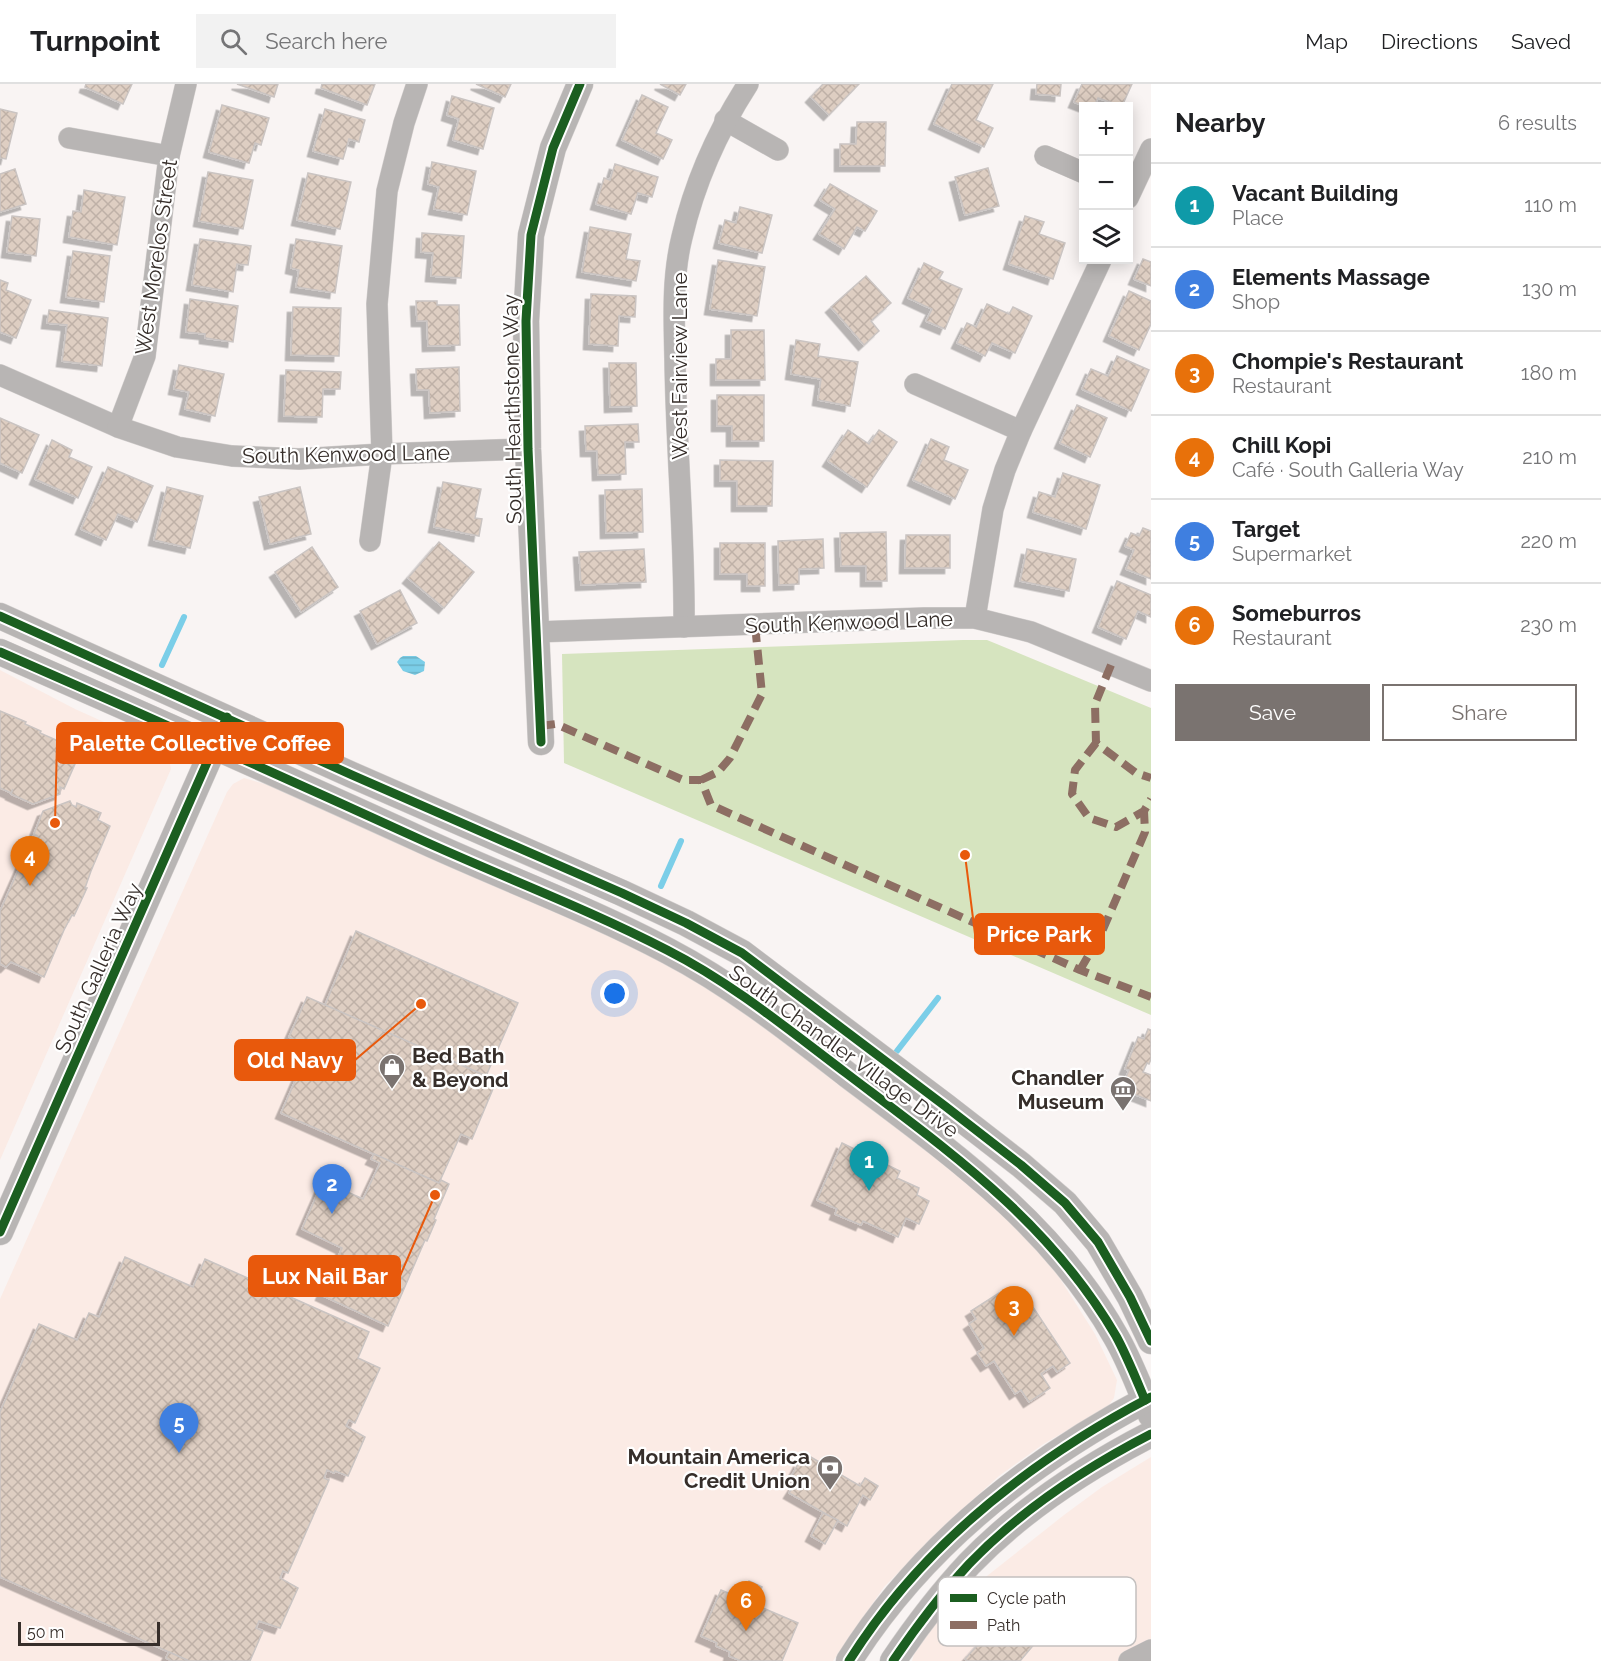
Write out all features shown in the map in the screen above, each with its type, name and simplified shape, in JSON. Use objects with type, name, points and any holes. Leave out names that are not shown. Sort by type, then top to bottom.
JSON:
[{"type":"street","name":"West Morelos Street","points":[[118,427],[145,356],[169,156],[186,84]]},
{"type":"street","points":[[370,541],[382,454],[377,304],[387,191],[404,123],[417,84]]},
{"type":"street","name":"South Hearthstone Way","points":[[541,742],[528,449],[526,321],[531,235],[553,148],[580,84]]},
{"type":"street","name":"West Fairview Lane","points":[[684,627],[674,297],[681,239],[697,182],[725,120],[748,84]]},
{"type":"street","points":[[725,120],[778,150]]},
{"type":"street","points":[[69,138],[169,156]]},
{"type":"street","points":[[1133,187],[1151,149]]},
{"type":"street","points":[[1045,156],[1079,171]]},
{"type":"street","points":[[975,618],[993,509],[1005,470],[1099,264]]},
{"type":"street","name":"South Kenwood Lane","points":[[0,375],[118,427],[177,447],[232,456],[299,459],[528,449]]},
{"type":"street","points":[[915,384],[1021,431]]},
{"type":"street","name":"South Chandler Village Drive","points":[[0,616],[352,775],[633,898],[742,953],[953,1112],[1065,1203],[1098,1242],[1130,1297],[1151,1341]]},
{"type":"street","name":"South Kenwood Lane","points":[[536,632],[975,618],[1031,632],[1151,681]]},
{"type":"street","name":"South Chandler Village Drive","points":[[0,652],[660,946],[725,984],[782,1024],[971,1168],[1023,1215],[1089,1294],[1117,1338],[1149,1404]]},
{"type":"street","name":"South Galleria Way","points":[[0,1233],[227,717]]},
{"type":"street","points":[[849,1661],[881,1616],[916,1575],[983,1508],[1056,1451],[1149,1404]]},
{"type":"street","points":[[958,1577],[1006,1530],[1083,1472],[1151,1434]]},
{"type":"street","points":[[892,1661],[938,1600]]},
{"type":"street","points":[[1128,1661],[1151,1650]]},
{"type":"shaded area","points":[[0,670],[75,709],[162,748],[169,758],[171,769],[0,1160]]},
{"type":"shaded area","points":[[244,778],[275,787],[578,921],[685,971],[743,1009],[955,1172],[1020,1231],[1057,1274],[1095,1334],[1117,1380],[1114,1398],[1108,1406],[1042,1445],[999,1476],[958,1513],[884,1587],[833,1661],[0,1661],[0,1299],[227,792],[233,784]]},
{"type":"shaded area","points":[[1151,1457],[1151,1661],[912,1661],[916,1647],[938,1621],[938,1646],[1136,1646],[1136,1577],[986,1577],[1102,1487]]},
{"type":"green space","points":[[987,640],[1151,708],[1151,1015],[564,763],[562,654]]},
{"type":"water","points":[[403,656],[416,656],[425,662],[424,671],[415,675],[403,671],[397,662]]},
{"type":"building","points":[[86,84],[132,84],[123,104],[85,87]]},
{"type":"building","points":[[237,84],[278,84],[274,97]]},
{"type":"building","points":[[322,84],[375,84],[367,105],[321,88]]},
{"type":"building","points":[[476,84],[511,84],[505,97]]},
{"type":"building","points":[[660,84],[686,84],[680,95]]},
{"type":"building","points":[[823,84],[859,84],[829,115],[811,97]]},
{"type":"building","points":[[952,84],[993,84],[976,120],[993,128],[984,147],[934,124]]},
{"type":"building","points":[[1037,84],[1061,84],[1060,96],[1036,94]]},
{"type":"building","points":[[1082,84],[1132,84],[1124,102],[1110,102],[1098,98],[1096,102],[1079,102],[1079,104],[1074,102]]},
{"type":"building","points":[[642,95],[668,107],[656,133],[672,140],[663,159],[622,140]]},
{"type":"building","points":[[452,96],[494,108],[483,149],[453,140],[459,119],[447,115]]},
{"type":"building","points":[[222,105],[269,118],[261,145],[255,143],[249,163],[209,152]]},
{"type":"building","points":[[0,109],[17,113],[6,159],[0,158]]},
{"type":"building","points":[[325,109],[365,120],[359,142],[349,139],[343,159],[313,151]]},
{"type":"building","points":[[857,122],[886,122],[885,166],[840,166],[840,144],[856,144]]},
{"type":"building","points":[[432,162],[476,171],[467,215],[434,209],[439,187],[428,184]]},
{"type":"building","points":[[615,164],[658,177],[652,197],[638,193],[631,214],[596,204],[604,178],[610,180]]},
{"type":"building","points":[[988,168],[999,206],[965,215],[955,177]]},
{"type":"building","points":[[15,169],[26,204],[0,212],[0,174]]},
{"type":"building","points":[[208,172],[253,180],[243,229],[199,221]]},
{"type":"building","points":[[308,173],[351,182],[340,229],[297,220]]},
{"type":"building","points":[[830,184],[877,211],[865,231],[857,227],[844,249],[819,234],[835,209],[820,200]]},
{"type":"building","points":[[84,190],[125,197],[117,245],[69,237],[73,211],[81,212]]},
{"type":"building","points":[[740,207],[772,215],[762,253],[719,243],[725,220],[736,223]]},
{"type":"building","points":[[12,216],[40,219],[36,256],[7,252]]},
{"type":"building","points":[[1025,216],[1044,222],[1039,234],[1065,243],[1053,279],[1009,264]]},
{"type":"building","points":[[590,227],[631,234],[626,259],[640,261],[636,281],[582,272]]},
{"type":"building","points":[[422,233],[464,236],[461,278],[431,276],[433,253],[421,252]]},
{"type":"building","points":[[200,239],[251,246],[248,265],[237,264],[233,292],[192,285]]},
{"type":"building","points":[[296,239],[342,246],[335,293],[296,287],[299,270],[291,268]]},
{"type":"building","points":[[73,251],[110,256],[104,302],[66,297]]},
{"type":"building","points":[[1143,259],[1151,262],[1151,286],[1134,279]]},
{"type":"building","points":[[718,260],[765,267],[757,316],[710,309]]},
{"type":"building","points":[[924,263],[943,272],[939,279],[962,289],[945,329],[926,321],[932,309],[908,298]]},
{"type":"building","points":[[866,276],[891,303],[871,321],[879,331],[864,345],[831,307]]},
{"type":"building","points":[[0,280],[8,283],[6,290],[31,300],[16,338],[0,332]]},
{"type":"building","points":[[1129,291],[1151,301],[1151,324],[1139,350],[1109,336]]},
{"type":"building","points":[[591,294],[636,296],[635,317],[619,316],[618,346],[589,344]]},
{"type":"building","points":[[190,299],[238,306],[233,342],[205,338],[205,334],[186,332]]},
{"type":"building","points":[[416,301],[437,301],[437,305],[459,305],[460,345],[428,346],[427,321],[417,321]]},
{"type":"building","points":[[987,304],[1009,314],[1013,307],[1032,316],[1015,353],[992,343],[985,356],[957,343],[967,323],[976,327]]},
{"type":"building","points":[[293,307],[341,308],[339,356],[291,355]]},
{"type":"building","points":[[49,310],[108,318],[102,366],[62,361],[67,325],[47,323]]},
{"type":"building","points":[[731,330],[764,330],[765,380],[716,380],[716,359],[731,359]]},
{"type":"building","points":[[796,340],[820,344],[818,356],[858,362],[850,406],[818,400],[821,379],[791,374]]},
{"type":"building","points":[[1117,356],[1149,370],[1131,411],[1082,389],[1091,369],[1108,376]]},
{"type":"building","points":[[609,363],[636,363],[637,406],[610,407]]},
{"type":"building","points":[[179,365],[224,374],[215,416],[185,409],[189,392],[174,389]]},
{"type":"building","points":[[459,367],[460,411],[430,413],[429,390],[417,390],[416,369]]},
{"type":"building","points":[[286,370],[341,372],[340,389],[323,389],[322,417],[284,416]]},
{"type":"building","points":[[717,395],[764,395],[764,441],[732,441],[732,426],[717,426]]},
{"type":"building","points":[[1077,405],[1107,418],[1090,457],[1060,443]]},
{"type":"building","points":[[0,418],[39,435],[22,473],[0,463]]},
{"type":"building","points":[[638,424],[639,442],[625,442],[626,474],[598,475],[597,451],[586,451],[585,426]]},
{"type":"building","points":[[848,430],[869,444],[879,430],[897,442],[867,487],[828,461]]},
{"type":"building","points":[[931,439],[949,447],[944,460],[968,470],[955,499],[913,480]]},
{"type":"building","points":[[52,440],[72,450],[69,457],[92,467],[78,498],[35,479]]},
{"type":"building","points":[[720,460],[773,461],[772,506],[737,506],[737,481],[720,481]]},
{"type":"building","points":[[108,467],[153,486],[137,522],[118,514],[106,540],[81,529]]},
{"type":"building","points":[[1063,473],[1100,485],[1086,529],[1033,512],[1039,492],[1055,497]]},
{"type":"building","points":[[443,482],[481,489],[475,518],[482,519],[479,536],[434,527]]},
{"type":"building","points":[[167,487],[203,496],[190,548],[154,540]]},
{"type":"building","points":[[300,487],[311,534],[270,544],[259,497]]},
{"type":"building","points":[[642,489],[643,532],[606,533],[605,490]]},
{"type":"building","points":[[1143,528],[1151,531],[1151,579],[1126,569],[1134,550],[1125,546],[1131,533],[1139,536]]},
{"type":"building","points":[[886,532],[887,581],[866,581],[866,566],[841,566],[840,533]]},
{"type":"building","points":[[906,535],[950,535],[950,568],[905,568]]},
{"type":"building","points":[[823,539],[824,568],[799,569],[799,584],[779,585],[778,541]]},
{"type":"building","points":[[439,542],[474,572],[444,608],[408,578]]},
{"type":"building","points":[[720,543],[765,543],[765,586],[747,586],[747,574],[720,574]]},
{"type":"building","points":[[312,547],[338,587],[301,612],[275,572]]},
{"type":"building","points":[[644,549],[646,582],[581,585],[579,552]]},
{"type":"building","points":[[1027,549],[1076,559],[1069,591],[1020,581]]},
{"type":"building","points":[[1117,581],[1151,595],[1151,617],[1138,611],[1126,639],[1098,627]]},
{"type":"building","points":[[400,590],[417,623],[377,644],[360,611]]},
{"type":"building","points":[[0,711],[74,748],[69,761],[75,764],[64,789],[60,787],[60,794],[33,804],[11,794],[13,789],[11,793],[0,788]]},
{"type":"building","points":[[70,801],[76,807],[77,803],[101,813],[98,820],[110,826],[91,871],[85,888],[87,888],[74,916],[72,915],[64,930],[44,977],[11,962],[6,967],[0,964],[0,911],[34,835],[38,836],[34,834],[43,811]]},
{"type":"building","points":[[356,931],[518,1003],[486,1076],[325,1005]]},
{"type":"building","name":"Bed Bath & Beyond","points":[[307,997],[486,1076],[485,1079],[495,1084],[472,1139],[461,1134],[439,1183],[281,1113],[310,1047],[289,1037]]},
{"type":"building","points":[[1148,1029],[1151,1030],[1151,1059],[1143,1072],[1151,1075],[1151,1101],[1121,1089],[1129,1070],[1125,1069],[1138,1037],[1144,1039]]},
{"type":"building","points":[[842,1143],[900,1171],[897,1178],[919,1188],[917,1195],[929,1201],[919,1224],[906,1218],[898,1237],[863,1221],[861,1225],[835,1214],[837,1209],[817,1200]]},
{"type":"building","points":[[374,1154],[439,1183],[441,1180],[449,1184],[427,1241],[425,1240],[388,1326],[321,1295],[342,1248],[302,1229],[323,1181],[363,1199],[380,1163],[371,1159]]},
{"type":"building","points":[[125,1257],[193,1287],[205,1259],[369,1332],[358,1358],[380,1368],[355,1423],[349,1420],[346,1426],[365,1437],[348,1476],[327,1470],[324,1478],[329,1480],[288,1573],[283,1571],[280,1578],[298,1588],[280,1628],[259,1621],[256,1628],[263,1631],[250,1661],[189,1661],[0,1577],[0,1412],[39,1324],[77,1340],[89,1313],[99,1317]]},
{"type":"building","points":[[1023,1292],[1070,1363],[1057,1372],[1053,1366],[1041,1374],[1050,1388],[1029,1402],[1021,1390],[1015,1394],[994,1361],[986,1366],[977,1353],[984,1348],[969,1324],[976,1319],[971,1311],[999,1293],[1006,1303]]},
{"type":"building","points":[[809,1456],[860,1486],[865,1478],[878,1486],[870,1500],[863,1495],[847,1526],[789,1493],[796,1482],[790,1479],[799,1462],[804,1465]]},
{"type":"building","points":[[823,1513],[838,1520],[825,1544],[811,1536]]},
{"type":"building","points":[[749,1581],[762,1587],[755,1604],[742,1598]]},
{"type":"building","points":[[721,1590],[798,1623],[782,1661],[741,1661],[729,1656],[730,1652],[716,1646],[717,1643],[701,1636]]},
{"type":"building","points":[[977,1646],[1033,1646],[1020,1661],[968,1661],[965,1659]]},
{"type":"building","points":[[169,1652],[189,1661],[172,1661],[166,1658]]},
{"type":"waterway","points":[[162,665],[184,617]]},
{"type":"waterway","points":[[661,886],[681,841]]},
{"type":"waterway","points":[[897,1051],[938,998]]},
{"type":"marked path","points":[[701,780],[718,772],[730,758],[762,694],[755,625]]},
{"type":"marked path","points":[[1111,665],[1095,704],[1096,743],[1136,773],[1151,778]]},
{"type":"marked path","points":[[540,726],[556,724],[683,780],[701,780],[711,805],[1080,970],[1151,997]]},
{"type":"marked path","points":[[1096,743],[1075,770],[1072,794],[1089,818],[1116,827],[1144,811],[1151,799]]},
{"type":"marked path","points":[[1080,970],[1101,934],[1145,832],[1144,811]]},
{"type":"cycle path","points":[[541,742],[528,449],[526,321],[531,235],[553,148],[580,84]]},
{"type":"cycle path","points":[[0,616],[352,775],[622,893],[742,953],[945,1106],[1021,1165],[1065,1203],[1098,1242],[1130,1297],[1151,1341]]},
{"type":"cycle path","points":[[0,652],[605,920],[691,963],[737,992],[923,1131],[995,1191],[1029,1223],[1089,1295],[1116,1336],[1145,1400]]},
{"type":"cycle path","points":[[0,1232],[227,717]]},
{"type":"cycle path","points":[[849,1661],[878,1619],[910,1580],[982,1509],[1063,1449],[1151,1397]]},
{"type":"cycle path","points":[[958,1577],[989,1544],[1032,1508],[1102,1461],[1151,1434]]},
{"type":"cycle path","points":[[893,1661],[938,1601]]},
{"type":"place","name":"Palette Collective Coffee","points":[[55,823]]},
{"type":"place","name":"Price Park","points":[[965,855]]},
{"type":"place","name":"Chill Kopi","points":[[30,886]]},
{"type":"place","name":"Old Navy","points":[[421,1004]]},
{"type":"place","name":"Bed Bath & Beyond","points":[[392,1090]]},
{"type":"place","name":"Chandler Museum","points":[[1123,1112]]},
{"type":"place","name":"Vacant Building","points":[[869,1191]]},
{"type":"place","name":"Lux Nail Bar","points":[[435,1195]]},
{"type":"place","name":"Elements Massage","points":[[332,1214]]},
{"type":"place","name":"Chompie's Restaurant","points":[[1014,1336]]},
{"type":"place","name":"Target","points":[[179,1453]]},
{"type":"place","name":"Mountain America Credit Union","points":[[830,1491]]},
{"type":"place","name":"Someburros","points":[[746,1631]]}]
